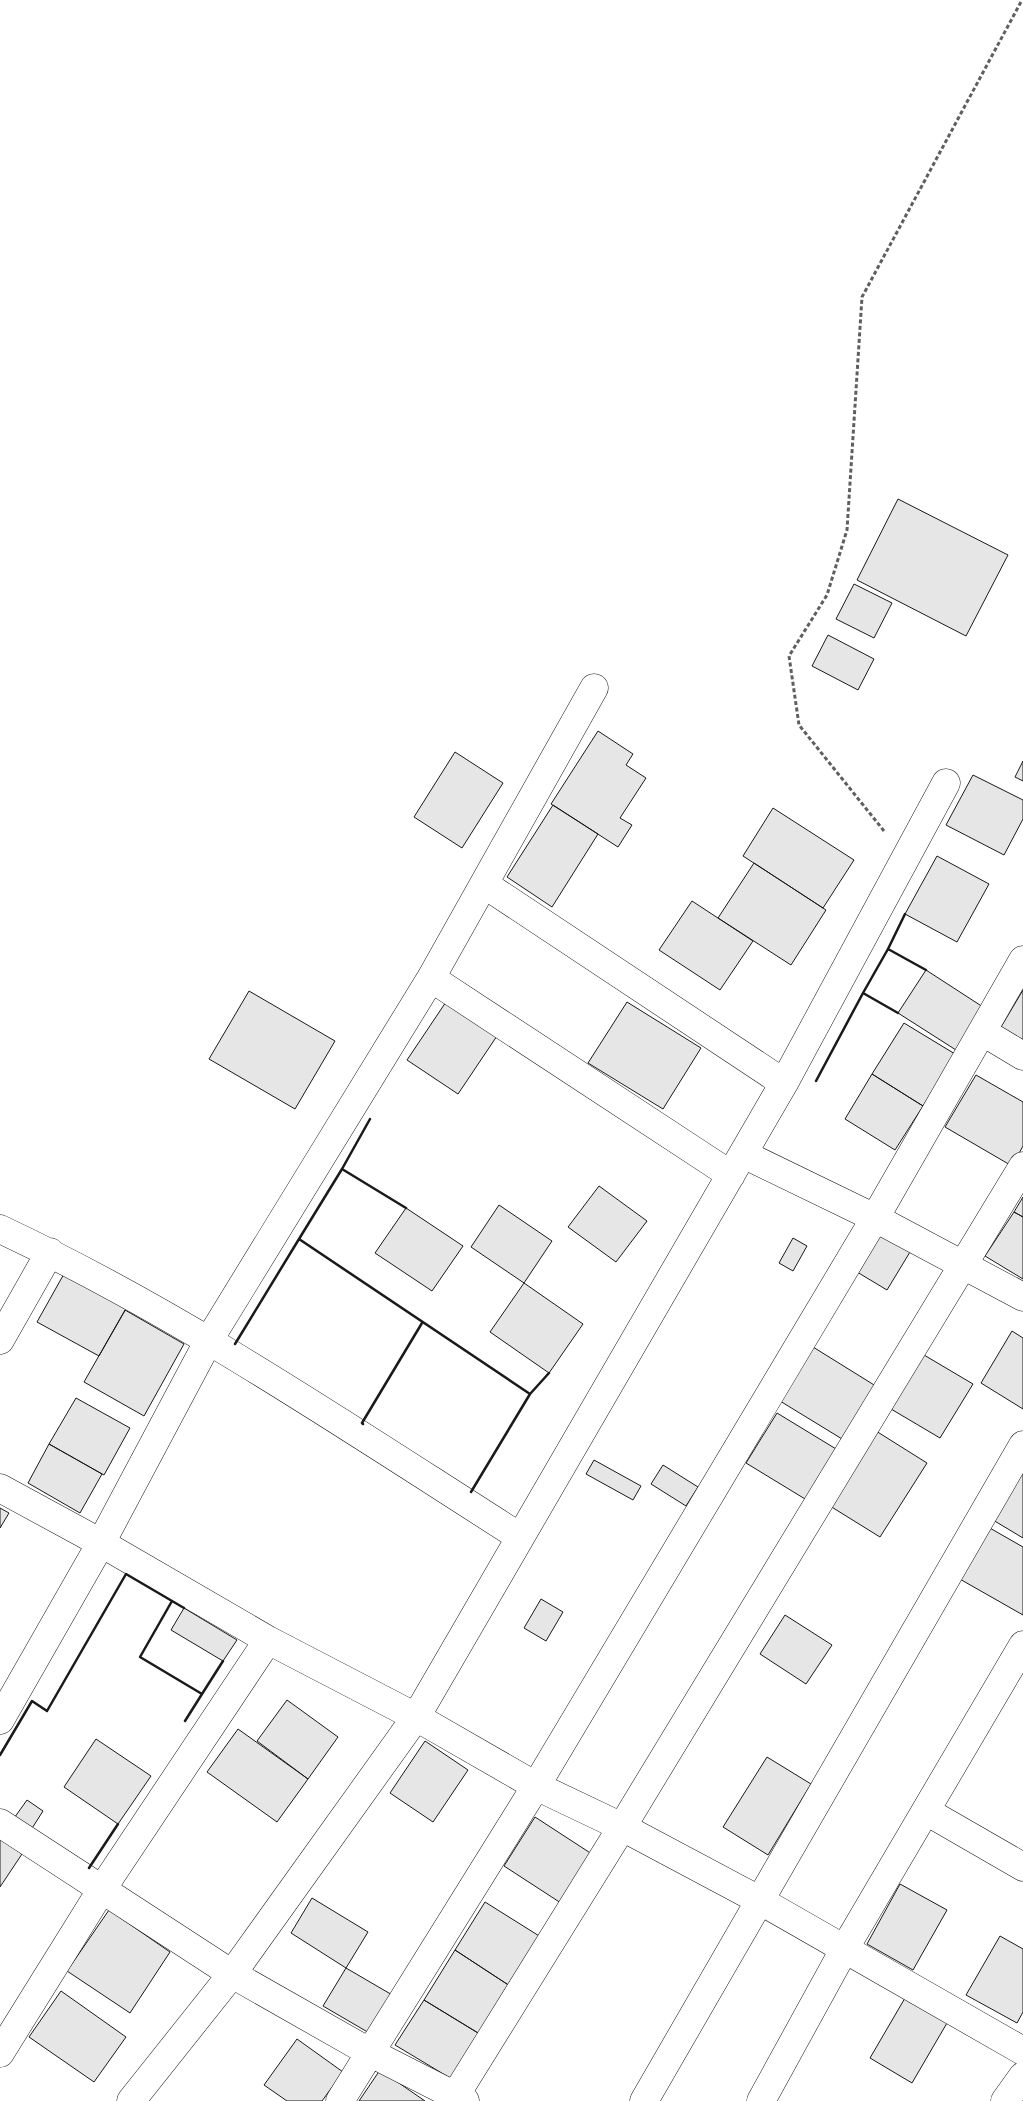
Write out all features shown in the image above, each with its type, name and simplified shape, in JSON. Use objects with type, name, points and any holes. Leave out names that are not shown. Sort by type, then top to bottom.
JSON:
[{"type":"street","points":[[0,1720],[100,1543],[209,1340],[431,978],[594,688]]},
{"type":"street","points":[[131,2101],[232,1974],[416,1718],[784,1083],[946,783]]},
{"type":"street","points":[[484,884],[784,1083]]},
{"type":"street","points":[[340,2101],[536,1786],[875,1218],[1023,960]]},
{"type":"street","points":[[431,978],[737,1164],[875,1218],[1023,1297]]},
{"type":"street","points":[[983,1032],[1023,1056]]},
{"type":"street","points":[[0,1823],[232,1974],[371,2053],[458,2099],[1023,1166]]},
{"type":"street","points":[[0,1229],[50,1252],[209,1340],[520,1537]]},
{"type":"street","points":[[0,1340],[50,1252]]},
{"type":"street","points":[[644,2101],[1023,1445]]},
{"type":"street","points":[[0,1488],[268,1640],[416,1718],[536,1786],[622,1827],[759,1900],[1023,2051]]},
{"type":"street","points":[[0,2054],[102,1889],[268,1640]]},
{"type":"street","points":[[761,2101],[845,1948],[1023,1645]]},
{"type":"street","points":[[926,1811],[1023,1867]]},
{"type":"street","points":[[1005,2101],[1023,2076]]},
{"type":"path","points":[[905,857],[799,725],[789,656],[827,595],[847,530],[862,297],[1022,0]]},
{"type":"building","points":[[898,499],[1008,555],[966,636],[857,580]]},
{"type":"building","points":[[854,584],[892,603],[874,638],[836,619]]},
{"type":"building","points":[[828,635],[874,659],[858,690],[812,666]]},
{"type":"building","points":[[598,731],[633,754],[626,765],[646,778],[620,818],[632,825],[618,847],[551,804]]},
{"type":"building","points":[[455,752],[503,783],[462,848],[414,817]]},
{"type":"building","points":[[1023,761],[1023,781],[1015,777]]},
{"type":"building","points":[[973,775],[1023,800],[1023,819],[1004,855],[946,825]]},
{"type":"building","points":[[553,805],[598,834],[552,907],[507,877]]},
{"type":"building","points":[[773,808],[854,860],[823,908],[743,856]]},
{"type":"building","points":[[937,856],[989,884],[957,942],[905,914]]},
{"type":"building","points":[[754,863],[826,910],[791,965],[718,918]]},
{"type":"building","points":[[692,901],[753,941],[720,990],[659,950]]},
{"type":"building","points":[[926,970],[983,1007],[956,1050],[898,1013]]},
{"type":"building","points":[[1023,990],[1023,1047],[998,1032]]},
{"type":"building","points":[[249,991],[335,1041],[295,1109],[209,1059]]},
{"type":"building","points":[[448,999],[499,1033],[458,1094],[407,1060]]},
{"type":"building","points":[[627,1002],[701,1048],[663,1109],[588,1063]]},
{"type":"building","points":[[904,1023],[955,1054],[923,1106],[872,1074]]},
{"type":"building","points":[[872,1074],[923,1106],[895,1150],[845,1119]]},
{"type":"building","points":[[976,1075],[1023,1102],[1023,1146],[1012,1166],[945,1127]]},
{"type":"building","points":[[599,1186],[647,1221],[616,1262],[568,1227]]},
{"type":"building","points":[[1023,1197],[1023,1217],[1014,1212]]},
{"type":"building","points":[[499,1205],[552,1241],[524,1283],[471,1247]]},
{"type":"building","points":[[406,1208],[463,1246],[432,1291],[375,1253]]},
{"type":"building","points":[[1014,1212],[1023,1217],[1023,1279],[985,1256]]},
{"type":"building","points":[[880,1234],[910,1252],[887,1290],[857,1272]]},
{"type":"building","points":[[793,1238],[807,1246],[793,1271],[779,1263]]},
{"type":"building","points":[[65,1272],[127,1307],[99,1356],[37,1322]]},
{"type":"building","points":[[524,1283],[583,1324],[549,1373],[490,1332]]},
{"type":"building","points":[[125,1310],[184,1344],[144,1416],[84,1382]]},
{"type":"building","points":[[1012,1331],[1023,1338],[1023,1409],[981,1383]]},
{"type":"building","points":[[813,1347],[879,1388],[847,1442],[780,1401]]},
{"type":"building","points":[[924,1355],[973,1384],[940,1438],[891,1409]]},
{"type":"building","points":[[76,1398],[130,1428],[104,1475],[49,1444]]},
{"type":"building","points":[[777,1413],[841,1452],[810,1502],[746,1463]]},
{"type":"building","points":[[876,1431],[927,1463],[880,1537],[830,1506]]},
{"type":"building","points":[[49,1444],[102,1474],[80,1513],[28,1483]]},
{"type":"building","points":[[594,1460],[641,1486],[633,1500],[586,1474]]},
{"type":"building","points":[[663,1465],[698,1487],[686,1506],[651,1484]]},
{"type":"building","points":[[1023,1469],[1023,1538],[993,1520]]},
{"type":"building","points":[[0,1508],[9,1513],[0,1528]]},
{"type":"building","points":[[988,1527],[1023,1547],[1023,1615],[958,1578]]},
{"type":"building","points":[[541,1599],[563,1612],[546,1641],[524,1628]]},
{"type":"building","points":[[184,1608],[237,1640],[223,1661],[171,1630]]},
{"type":"building","points":[[785,1615],[832,1645],[806,1684],[760,1654]]},
{"type":"building","points":[[287,1700],[338,1737],[308,1779],[257,1741]]},
{"type":"building","points":[[238,1729],[308,1779],[277,1822],[207,1772]]},
{"type":"building","points":[[96,1739],[151,1776],[118,1824],[64,1787]]},
{"type":"building","points":[[425,1741],[468,1770],[433,1822],[390,1793]]},
{"type":"building","points":[[767,1757],[811,1784],[768,1855],[723,1827]]},
{"type":"building","points":[[27,1800],[43,1811],[29,1833],[12,1821]]},
{"type":"building","points":[[535,1817],[595,1856],[564,1905],[504,1866]]},
{"type":"building","points":[[0,1838],[22,1854],[0,1887]]},
{"type":"building","points":[[900,1884],[947,1910],[913,1970],[867,1944]]},
{"type":"building","points":[[312,1898],[368,1932],[346,1968],[291,1933]]},
{"type":"building","points":[[485,1902],[544,1939],[513,1988],[455,1950]]},
{"type":"building","points":[[109,1910],[170,1952],[130,2013],[67,1971]]},
{"type":"building","points":[[1000,1936],[1023,1949],[1023,2012],[1017,2023],[966,1995]]},
{"type":"building","points":[[455,1950],[513,1988],[483,2036],[424,2000]]},
{"type":"building","points":[[346,1968],[394,1996],[371,2034],[323,2006]]},
{"type":"building","points":[[61,1991],[126,2037],[94,2082],[29,2037]]},
{"type":"building","points":[[905,1998],[947,2023],[912,2083],[870,2058]]},
{"type":"building","points":[[424,2000],[483,2036],[455,2081],[395,2045]]},
{"type":"building","points":[[297,2039],[343,2072],[322,2101],[287,2101],[264,2085]]},
{"type":"building","points":[[380,2070],[425,2101],[359,2101]]},
{"type":"wall","points":[[888,949],[905,914]]},
{"type":"wall","points":[[898,1013],[863,993],[888,949],[926,970]]},
{"type":"wall","points":[[816,1081],[863,993]]},
{"type":"wall","points":[[342,1169],[370,1119]]},
{"type":"wall","points":[[299,1239],[342,1169],[406,1208]]},
{"type":"wall","points":[[235,1344],[299,1239],[530,1394],[471,1492]]},
{"type":"wall","points":[[363,1424],[422,1323]]},
{"type":"wall","points":[[530,1394],[549,1373]]},
{"type":"wall","points":[[0,1755],[32,1701],[47,1711],[126,1574],[184,1608]]},
{"type":"wall","points":[[172,1601],[140,1657],[202,1694],[185,1721]]},
{"type":"wall","points":[[202,1694],[223,1661]]},
{"type":"wall","points":[[89,1868],[118,1824]]}]
